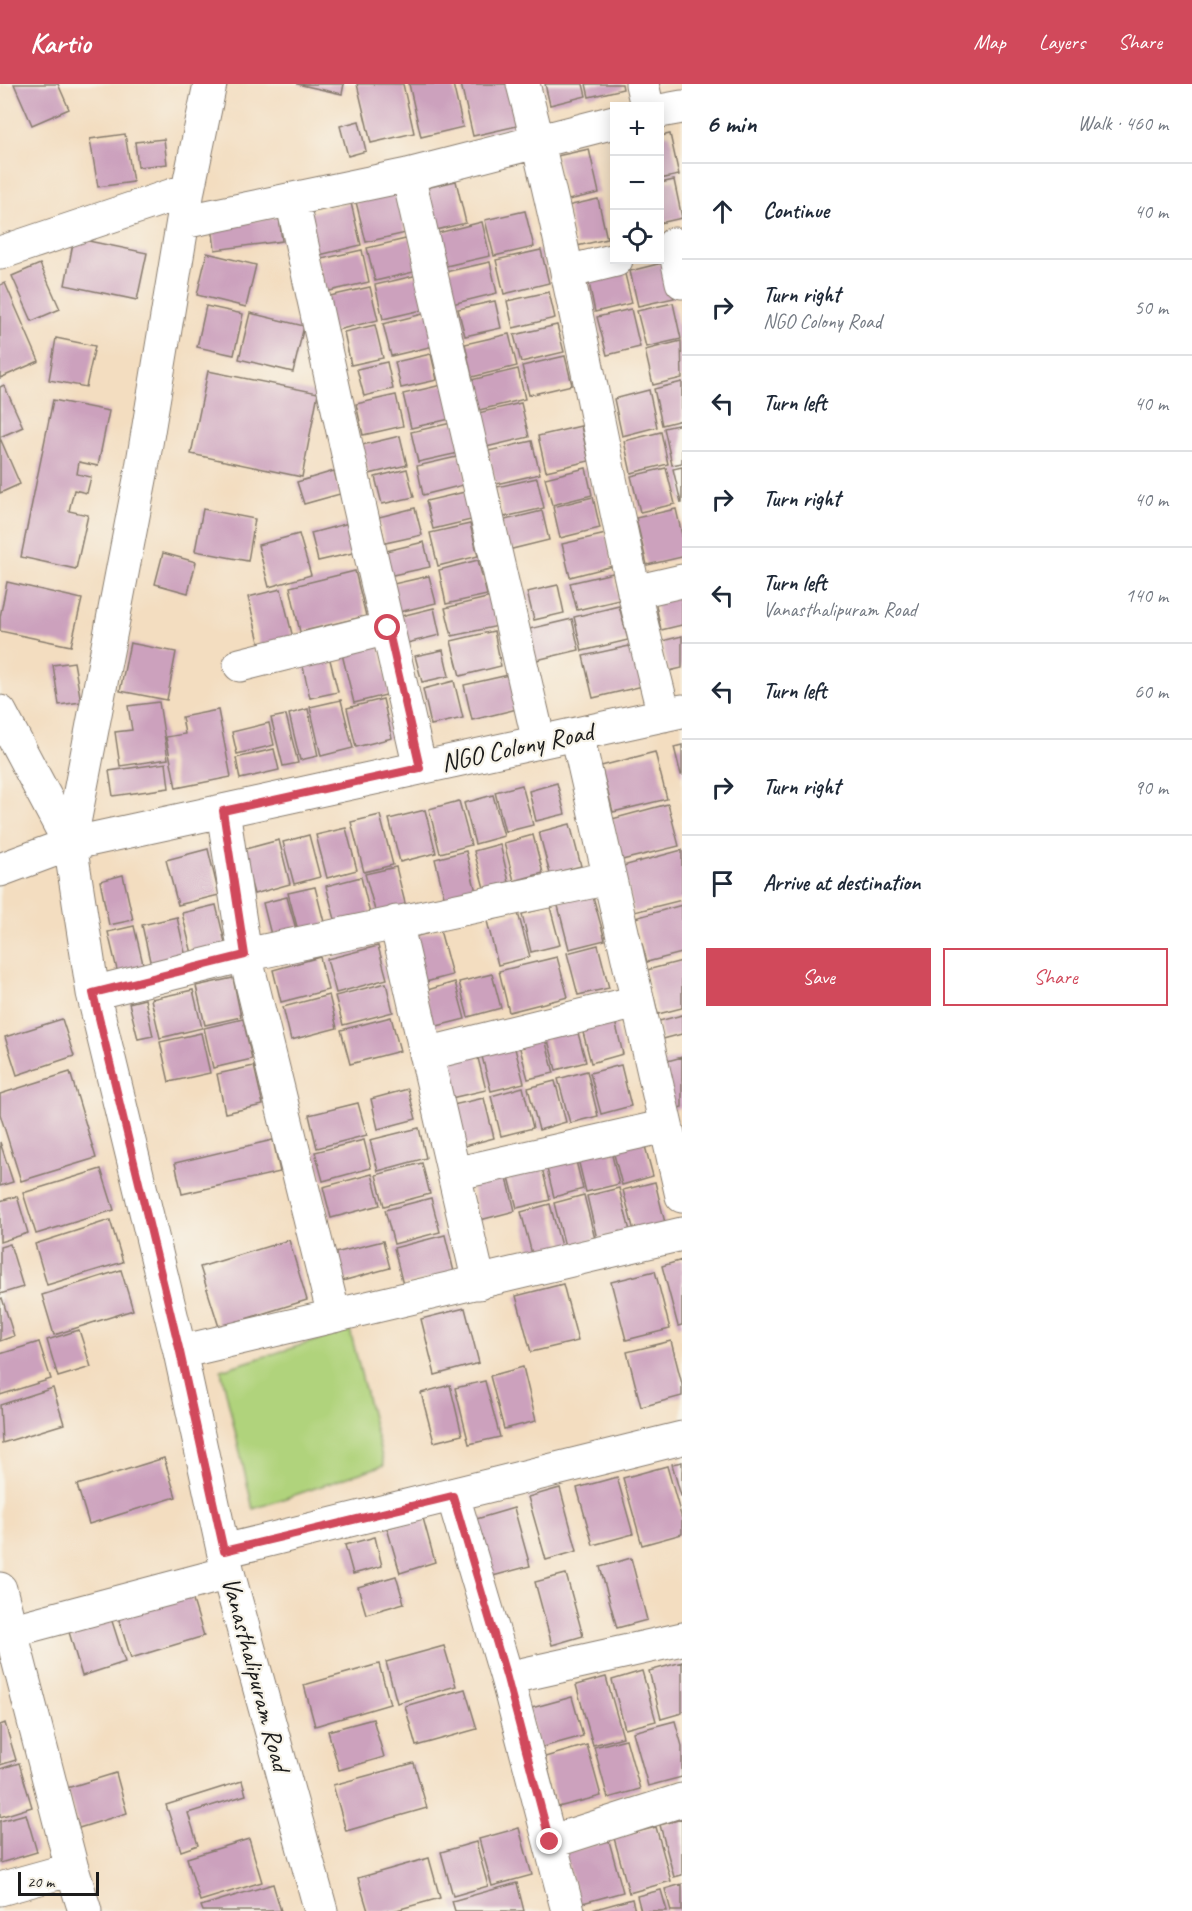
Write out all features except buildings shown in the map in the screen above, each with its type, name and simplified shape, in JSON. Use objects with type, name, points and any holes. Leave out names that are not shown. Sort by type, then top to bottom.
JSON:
[{"type":"street","points":[[70,844],[141,474],[188,189],[210,84]]},
{"type":"street","points":[[523,84],[567,272],[634,592],[673,713]]},
{"type":"street","points":[[642,84],[646,102]]},
{"type":"street","points":[[664,110],[682,107]]},
{"type":"street","points":[[183,222],[408,175],[610,123]]},
{"type":"street","points":[[408,175],[539,742]]},
{"type":"street","points":[[4,242],[188,189]]},
{"type":"street","points":[[292,200],[420,768]]},
{"type":"street","points":[[672,245],[682,282]]},
{"type":"street","points":[[567,272],[610,261]]},
{"type":"street","points":[[634,592],[682,580]]},
{"type":"street","points":[[240,665],[388,628]]},
{"type":"street","name":"Vanasthalipuram Road","points":[[0,712],[70,844],[93,993],[180,1352],[226,1562],[321,1911]]},
{"type":"street","name":"NGO Colony Road","points":[[0,870],[70,844],[673,713]]},
{"type":"street","points":[[577,734],[682,1196]]},
{"type":"street","points":[[223,811],[245,955],[334,1316]]},
{"type":"street","points":[[93,993],[245,955],[609,878]]},
{"type":"street","points":[[396,922],[479,1283]]},
{"type":"street","points":[[426,1054],[637,1002]]},
{"type":"street","points":[[454,1174],[666,1126]]},
{"type":"street","points":[[180,1352],[682,1234]]},
{"type":"street","points":[[10,1631],[226,1562],[453,1496],[682,1438]]},
{"type":"street","points":[[453,1496],[507,1678],[568,1911]]},
{"type":"street","points":[[0,1589],[72,1869],[85,1911]]},
{"type":"street","points":[[507,1678],[682,1639]]},
{"type":"street","points":[[550,1842],[682,1800]]},
{"type":"street","points":[[0,1889],[72,1869]]},
{"type":"green space","points":[[350,1330],[384,1465],[253,1509],[221,1370]]},
{"type":"route","points":[[388,628],[420,768],[223,811],[245,955],[93,993],[180,1352],[224,1551],[453,1496],[507,1678],[550,1842]]}]
